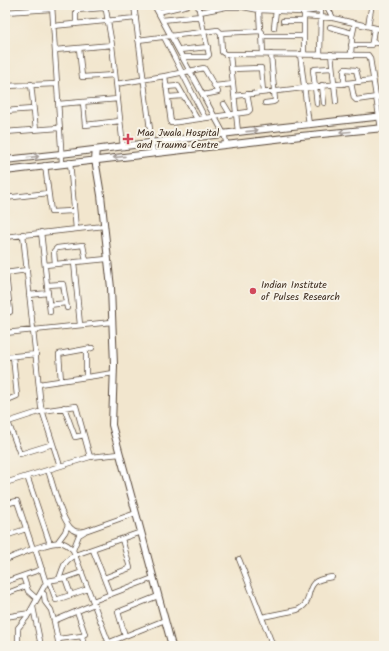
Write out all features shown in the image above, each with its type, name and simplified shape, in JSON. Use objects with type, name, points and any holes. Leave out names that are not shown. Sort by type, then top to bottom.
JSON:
[{"type":"street","points":[[134,5],[153,153]]},
{"type":"street","points":[[154,5],[224,134],[227,145]]},
{"type":"street","points":[[158,12],[188,5]]},
{"type":"street","points":[[183,57],[207,57],[209,55],[198,5]]},
{"type":"street","points":[[294,11],[295,5]]},
{"type":"street","points":[[326,5],[333,18]]},
{"type":"street","points":[[162,20],[200,14],[229,6],[253,7],[259,10],[294,11],[304,16]]},
{"type":"street","points":[[5,12],[52,7],[62,163]]},
{"type":"street","points":[[76,24],[77,10],[105,8],[112,45],[123,147]]},
{"type":"street","points":[[368,26],[371,9]]},
{"type":"street","points":[[259,10],[263,54]]},
{"type":"street","points":[[274,28],[276,10]]},
{"type":"street","points":[[304,16],[302,54],[304,87],[309,125]]},
{"type":"street","points":[[283,21],[304,16],[333,18],[384,30]]},
{"type":"street","points":[[320,54],[321,17]]},
{"type":"street","points":[[53,26],[136,18]]},
{"type":"street","points":[[351,55],[352,32],[355,23]]},
{"type":"street","points":[[330,27],[352,32]]},
{"type":"street","points":[[372,42],[374,28]]},
{"type":"street","points":[[138,40],[204,31],[218,30],[220,33],[260,30]]},
{"type":"street","points":[[5,171],[70,162],[301,136],[382,129],[382,116],[376,97],[369,56],[331,54],[225,54],[222,52],[220,33]]},
{"type":"street","points":[[262,36],[304,36]]},
{"type":"street","points":[[164,37],[205,118]]},
{"type":"street","points":[[352,45],[369,45],[372,42],[384,44]]},
{"type":"street","points":[[55,50],[112,45]]},
{"type":"street","points":[[179,50],[208,47]]},
{"type":"street","points":[[79,48],[82,77],[115,75]]},
{"type":"street","points":[[230,54],[238,132]]},
{"type":"street","points":[[265,103],[274,102],[271,54]]},
{"type":"street","points":[[331,54],[333,85],[336,102]]},
{"type":"street","points":[[382,61],[384,73]]},
{"type":"street","points":[[116,84],[204,68],[215,86],[217,93],[203,95]]},
{"type":"street","points":[[231,69],[261,68],[263,92]]},
{"type":"street","points":[[317,104],[314,69],[332,68]]},
{"type":"street","points":[[344,84],[345,69],[356,70],[359,82]]},
{"type":"street","points":[[165,76],[171,123],[249,111],[247,94]]},
{"type":"street","points":[[234,96],[322,85],[351,84],[373,80]]},
{"type":"street","points":[[31,84],[36,130]]},
{"type":"street","points":[[5,86],[57,84]]},
{"type":"street","points":[[215,86],[233,84]]},
{"type":"street","points":[[351,84],[355,99],[384,96]]},
{"type":"street","points":[[322,85],[324,103]]},
{"type":"street","points":[[166,87],[178,86],[197,119]]},
{"type":"street","points":[[168,98],[183,96]]},
{"type":"street","points":[[58,104],[118,99]]},
{"type":"street","points":[[83,102],[85,125],[120,121]]},
{"type":"street","points":[[224,104],[230,114]]},
{"type":"street","points":[[5,111],[34,109]]},
{"type":"street","points":[[5,160],[382,116]]},
{"type":"street","points":[[5,132],[59,128]]},
{"type":"street","points":[[96,150],[111,288],[114,374],[112,425],[172,646]]},
{"type":"street","points":[[70,162],[73,211],[76,229]]},
{"type":"street","points":[[45,165],[51,212],[73,211]]},
{"type":"street","points":[[5,198],[48,193]]},
{"type":"street","points":[[5,236],[104,226]]},
{"type":"street","points":[[42,232],[50,312]]},
{"type":"street","points":[[23,234],[42,411],[60,466]]},
{"type":"street","points":[[56,264],[54,250],[57,248],[83,245],[86,260]]},
{"type":"street","points":[[45,265],[107,259]]},
{"type":"street","points":[[74,262],[80,325]]},
{"type":"street","points":[[5,314],[10,312],[7,299],[6,273],[27,270]]},
{"type":"street","points":[[47,285],[63,284],[67,308]]},
{"type":"street","points":[[29,295],[48,293]]},
{"type":"street","points":[[49,305],[66,303]]},
{"type":"street","points":[[5,333],[112,322]]},
{"type":"street","points":[[61,381],[59,354],[92,348]]},
{"type":"street","points":[[86,349],[86,377]]},
{"type":"street","points":[[5,357],[36,354]]},
{"type":"street","points":[[5,401],[17,396],[13,356]]},
{"type":"street","points":[[39,384],[114,374]]},
{"type":"street","points":[[53,444],[20,454],[6,423],[42,411],[64,408],[73,405],[76,406],[78,408],[90,457]]},
{"type":"street","points":[[64,408],[74,436],[76,438],[84,435]]},
{"type":"street","points":[[5,483],[90,457],[120,454]]},
{"type":"street","points":[[48,470],[62,513],[68,525],[73,530],[78,532],[85,531],[136,513]]},
{"type":"street","points":[[28,476],[50,544]]},
{"type":"street","points":[[5,504],[17,501],[42,570],[56,600],[88,589]]},
{"type":"street","points":[[57,542],[66,532],[68,525]]},
{"type":"street","points":[[5,536],[26,529]]},
{"type":"street","points":[[73,550],[79,535],[85,531]]},
{"type":"street","points":[[59,579],[66,561],[75,555],[93,550],[141,532]]},
{"type":"street","points":[[104,578],[130,568],[122,539]]},
{"type":"street","points":[[5,560],[57,542],[63,543],[73,550],[110,644]]},
{"type":"street","points":[[93,550],[110,594]]},
{"type":"street","points":[[239,559],[273,646]]},
{"type":"street","points":[[5,582],[42,570]]},
{"type":"street","points":[[18,646],[17,629],[30,613],[48,581],[65,578],[82,572]]},
{"type":"street","points":[[23,576],[29,593],[37,599]]},
{"type":"street","points":[[262,617],[302,608],[307,602],[313,584],[317,581],[332,577]]},
{"type":"street","points":[[65,578],[72,595]]},
{"type":"street","points":[[54,621],[110,594],[153,578]]},
{"type":"street","points":[[5,594],[26,586]]},
{"type":"street","points":[[41,592],[44,594],[45,602],[51,610],[59,646]]},
{"type":"street","points":[[125,636],[118,612],[158,596]]},
{"type":"street","points":[[33,607],[41,646]]},
{"type":"street","points":[[77,611],[85,632],[82,636],[84,646]]},
{"type":"street","points":[[5,617],[30,613]]},
{"type":"street","points":[[100,646],[110,644],[125,636],[165,620]]},
{"type":"street","points":[[58,639],[82,636]]},
{"type":"place","name":"Maa Jwala Hospital and Trauma Centre","points":[[128,139]]},
{"type":"place","name":"Indian Institute of Pulses Research","points":[[253,291]]}]
